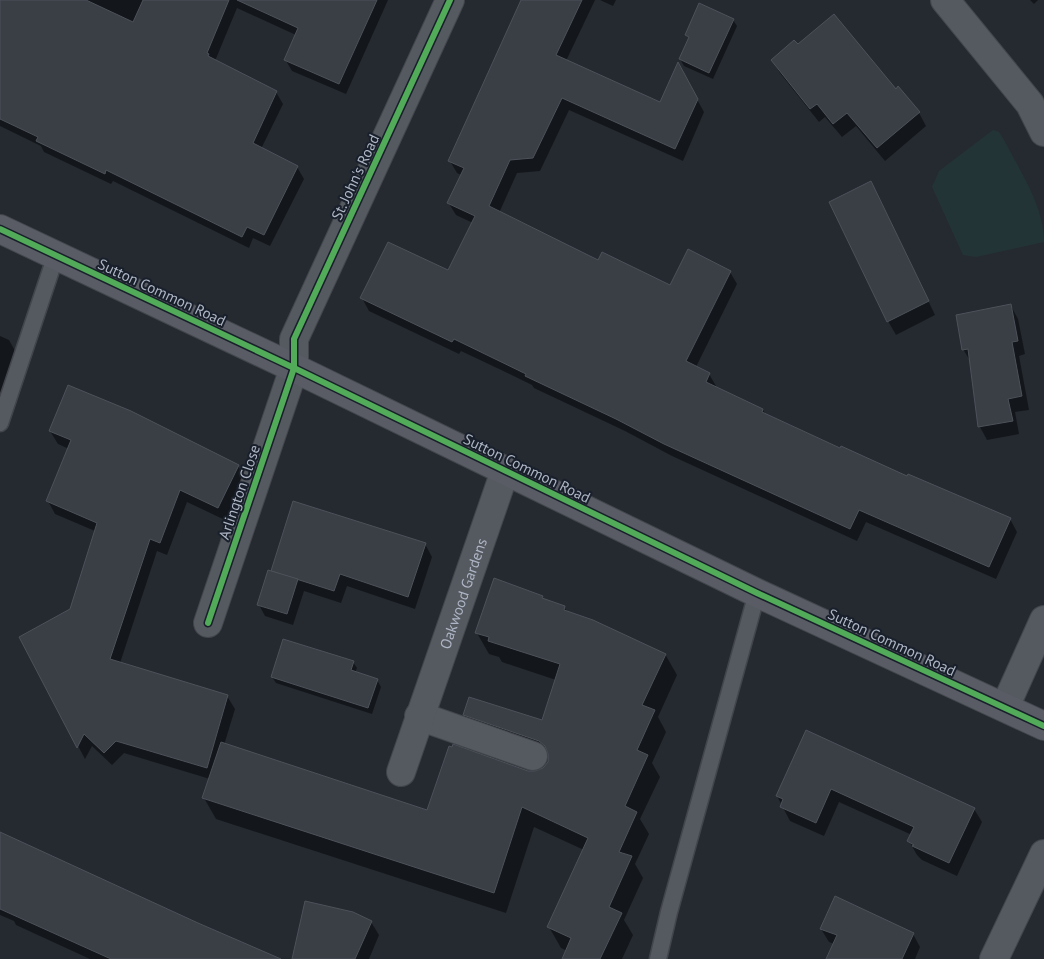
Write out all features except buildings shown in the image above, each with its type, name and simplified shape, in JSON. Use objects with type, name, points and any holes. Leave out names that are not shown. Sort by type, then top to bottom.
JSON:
[{"type":"main road","name":"Sutton Common Road","points":[[0,229],[294,368],[757,593],[1044,726]]},
{"type":"street","name":"St. John's Road","points":[[294,368],[294,339],[450,0]]},
{"type":"street","points":[[946,0],[1030,104],[1044,132]]},
{"type":"street","name":"Arlington Close","points":[[208,624],[294,368]]},
{"type":"street","name":"Oakwood Gardens","points":[[400,772],[505,471]]},
{"type":"street","points":[[1005,708],[1044,620]]},
{"type":"street","points":[[419,716],[533,756]]},
{"type":"street","points":[[994,959],[1044,854]]},
{"type":"lane","points":[[0,423],[56,256]]},
{"type":"lane","points":[[658,959],[668,912],[757,593]]},
{"type":"shaded area","points":[[993,130],[999,132],[1004,140],[1036,202],[1043,229],[1044,242],[976,257],[963,255],[932,187],[939,171]]},
{"type":"cycle path","points":[[208,623],[294,368],[294,339],[450,0]]},
{"type":"cycle path","points":[[0,229],[294,368],[757,593],[1044,726]]}]
